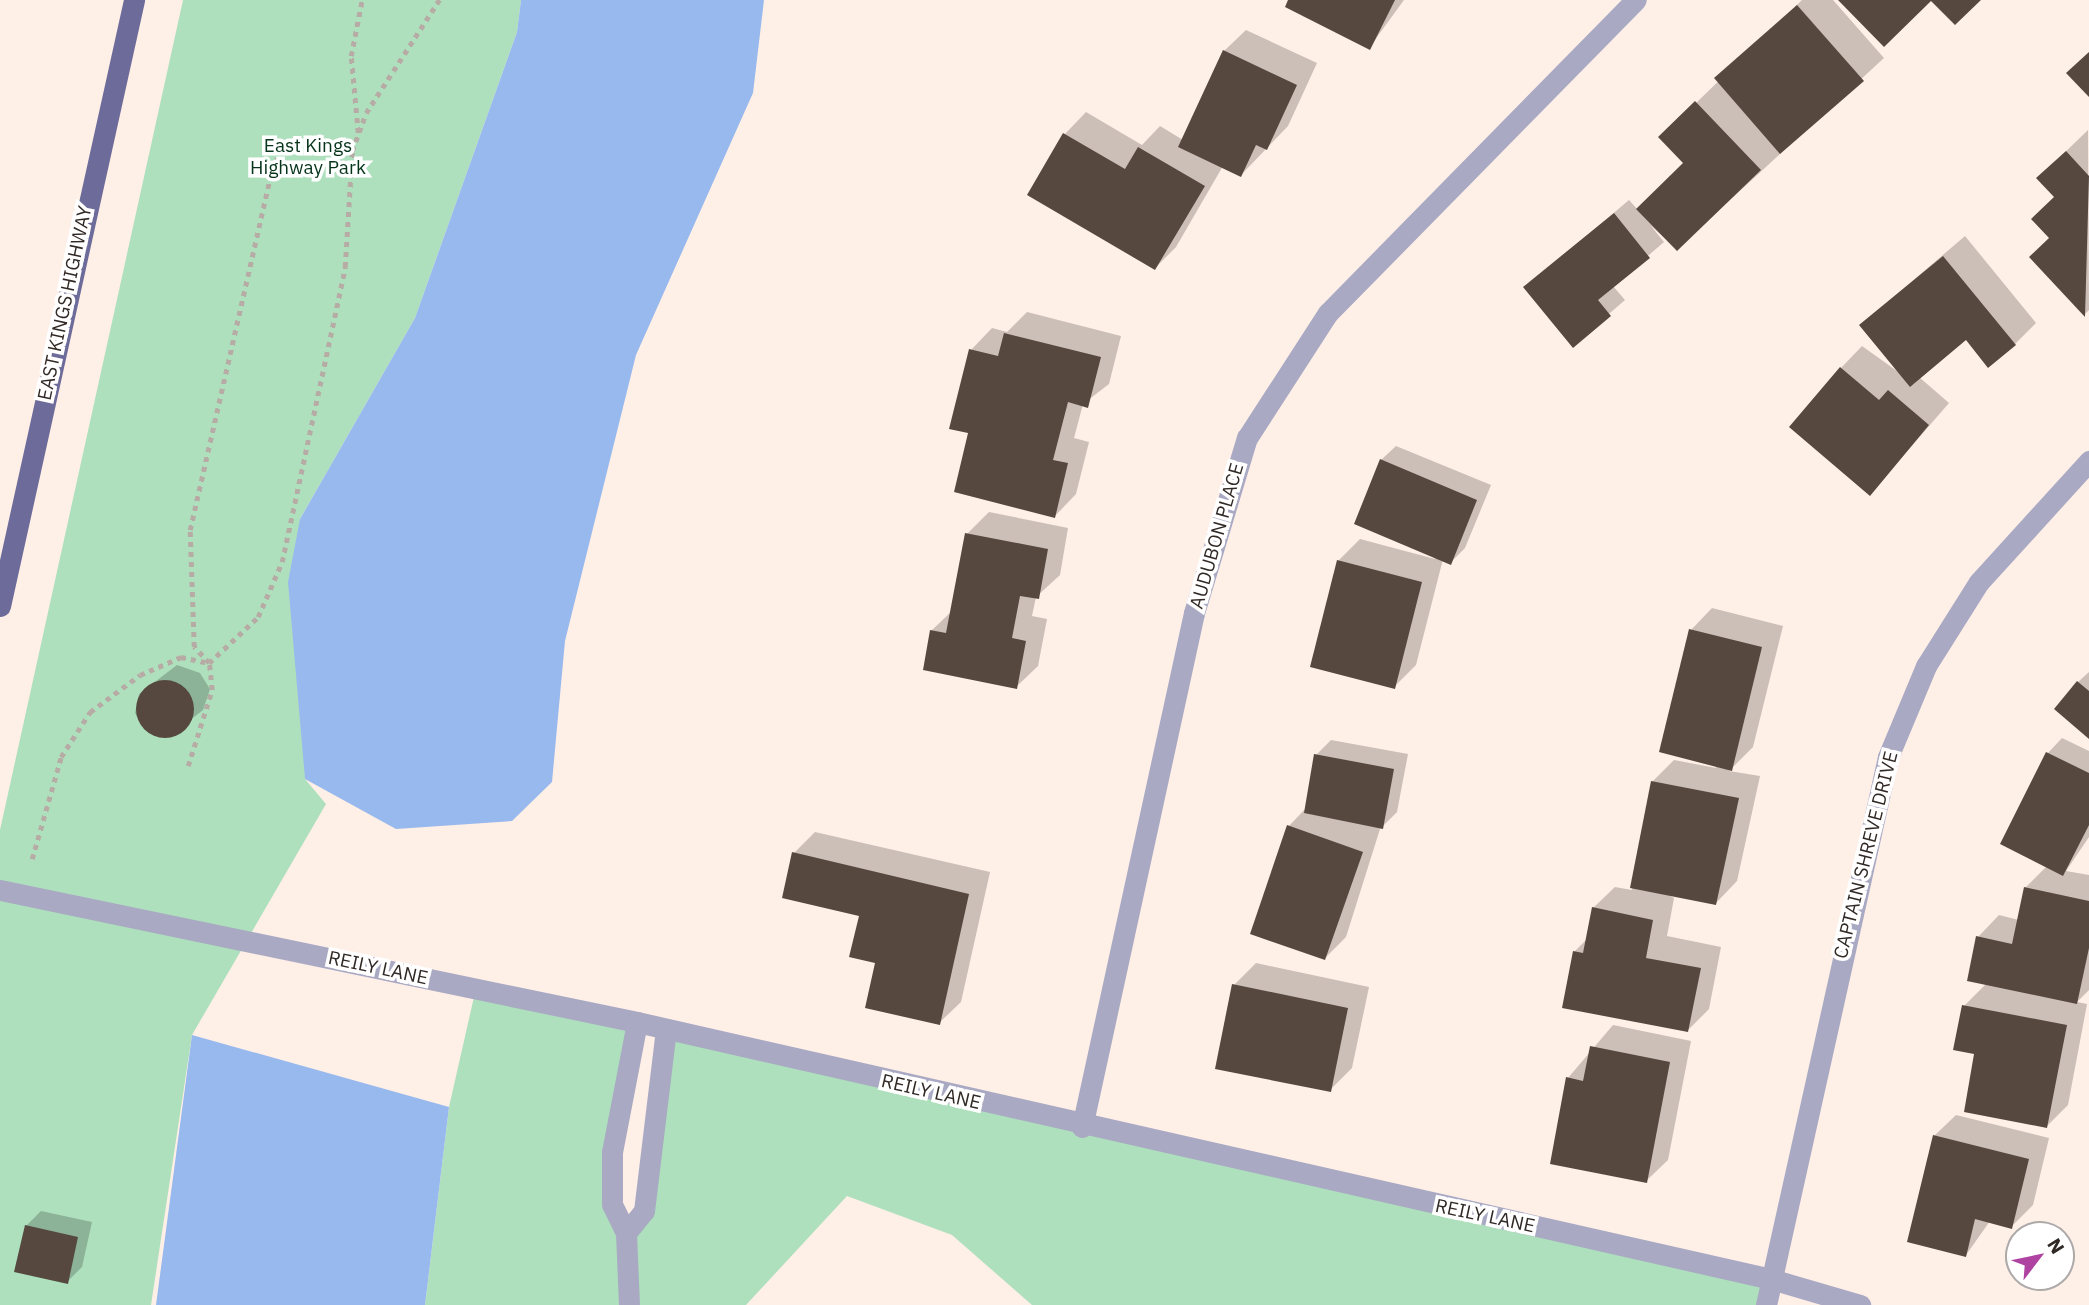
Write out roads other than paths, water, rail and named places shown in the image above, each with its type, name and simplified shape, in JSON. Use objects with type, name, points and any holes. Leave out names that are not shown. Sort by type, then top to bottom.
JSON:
[{"type":"main road","name":"EAST KINGS HIGHWAY","points":[[0,606],[134,0]]},
{"type":"street","name":"AUDUBON PLACE","points":[[1082,1127],[1194,613],[1248,438],[1336,304],[1636,0]]},
{"type":"street","name":"CAPTAIN SHREVE DRIVE","points":[[1766,1305],[1888,757],[1926,666],[1979,582],[2089,461]]},
{"type":"street","name":"REILY LANE","points":[[0,890],[637,1022],[1082,1127],[1771,1279],[1860,1305]]},
{"type":"street","points":[[629,1305],[626,1233],[612,1204],[612,1152],[637,1022]]},
{"type":"street","points":[[626,1233],[644,1211],[666,1030]]},
{"type":"water","points":[[521,0],[764,0],[753,93],[636,355],[565,641],[552,782],[512,821],[396,829],[305,779],[288,582],[300,519],[415,318],[517,32]]},
{"type":"water","points":[[192,1035],[449,1107],[425,1305],[156,1305]]},
{"type":"park label","name":"East Kings Highway Park","points":[[308,157]]}]
